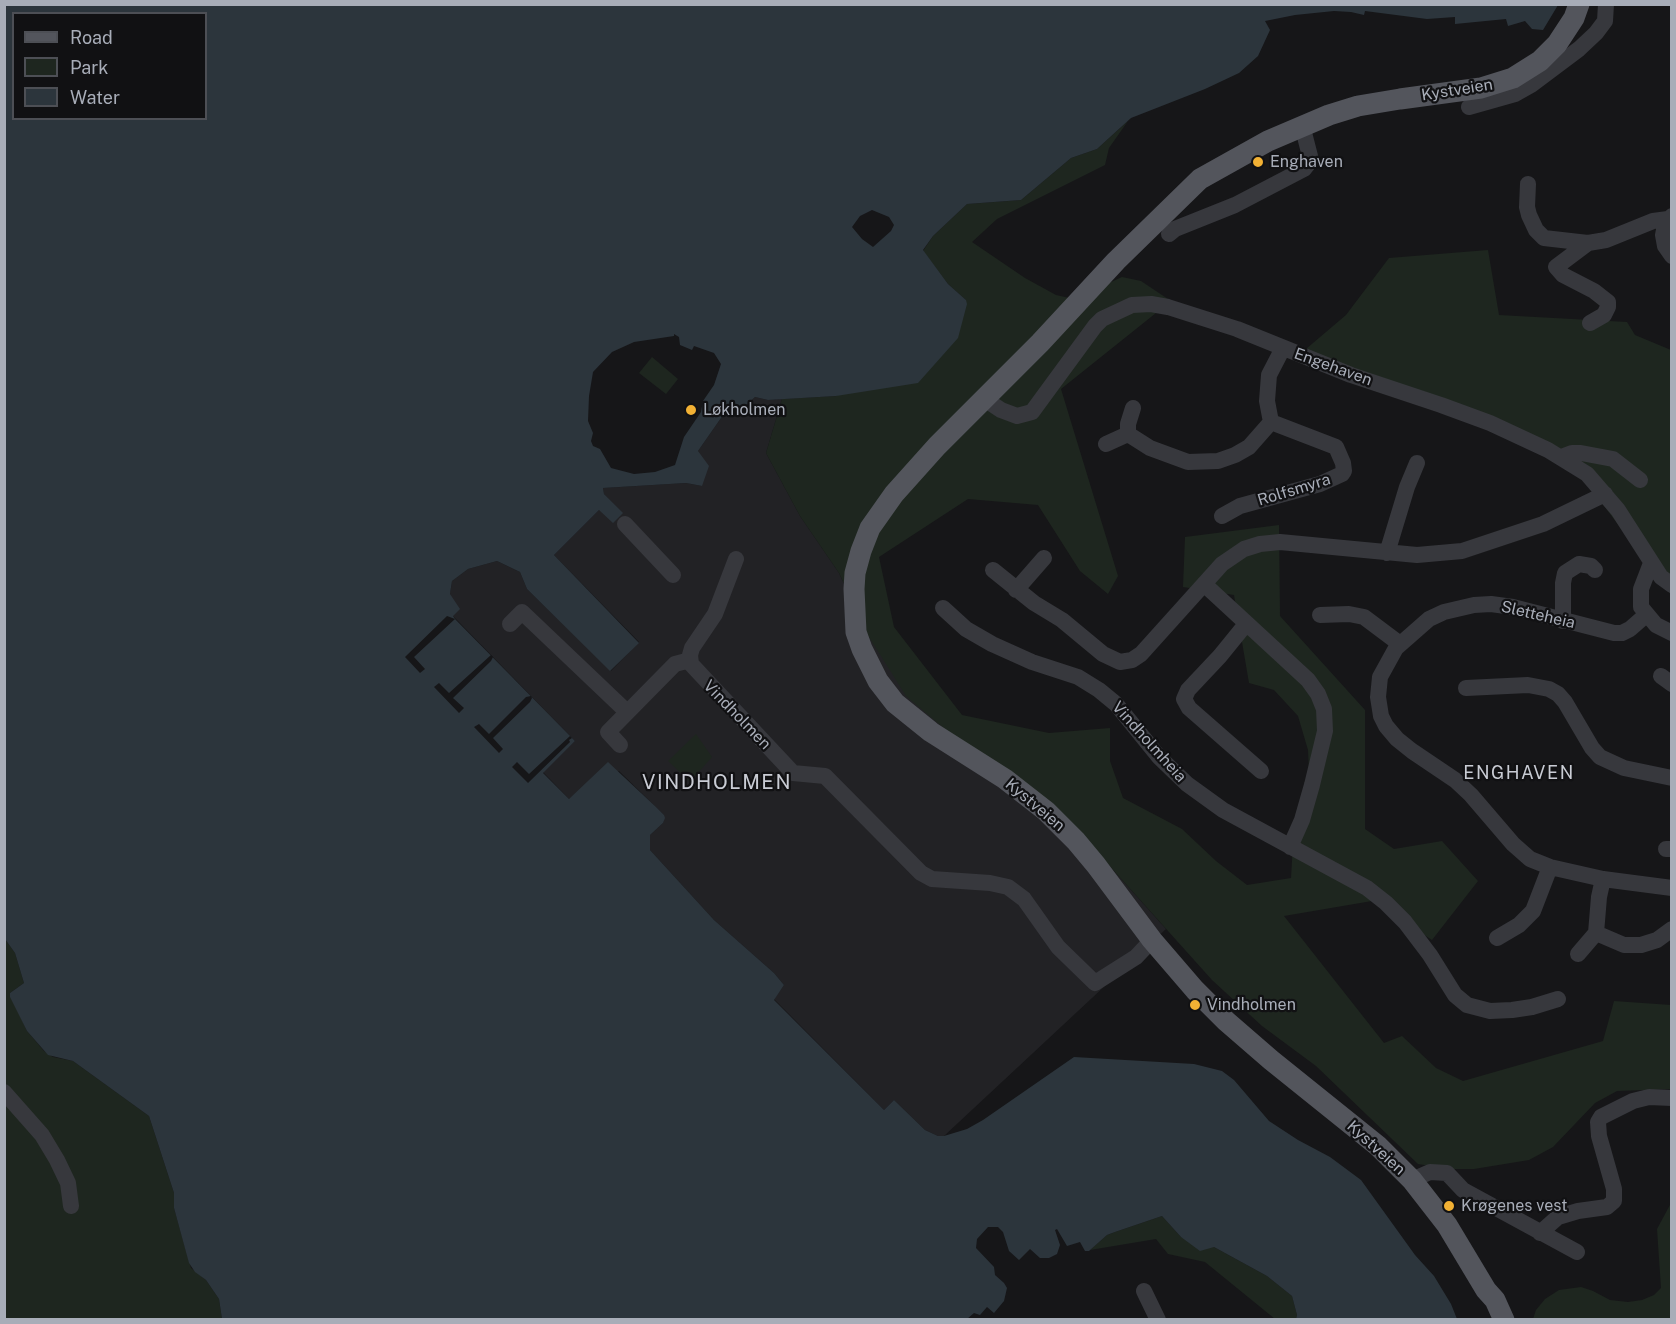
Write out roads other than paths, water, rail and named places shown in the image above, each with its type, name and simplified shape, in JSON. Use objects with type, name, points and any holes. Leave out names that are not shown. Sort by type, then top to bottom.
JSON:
[{"type":"main road","name":"Kystveien","points":[[1504,1320],[1495,1300],[1486,1290],[1448,1226],[1412,1180],[1378,1146],[1271,1060],[1226,1021],[1195,990],[1152,940],[1096,865],[1046,811],[1005,779],[932,732],[895,703],[869,666],[856,632],[855,573],[870,528],[911,474],[983,398],[1040,343],[1075,304],[1245,154],[1302,125],[1358,106],[1480,88],[1513,78],[1540,61],[1557,44],[1574,18],[1579,4]]},
{"type":"main road","name":"Kystveien","points":[[1486,1290],[1492,1320]]},
{"type":"street","name":"Kystveien","points":[[1469,107],[1515,94],[1538,80],[1596,33],[1605,21],[1606,4]]},
{"type":"street","name":"Kystveien","points":[[1165,226],[1175,229],[1235,205],[1308,165],[1311,160],[1302,125]]},
{"type":"street","points":[[1528,184],[1529,215],[1536,230],[1544,238],[1588,243],[1606,240],[1653,221],[1670,217]]},
{"type":"street","points":[[1670,217],[1663,235],[1665,246],[1671,256]]},
{"type":"street","points":[[1588,243],[1556,267],[1563,275],[1594,291],[1608,302],[1604,315],[1590,323]]},
{"type":"street","name":"Engehaven","points":[[983,398],[1001,410],[1017,416],[1032,412],[1095,326],[1112,313],[1132,305],[1151,304],[1168,307],[1236,329],[1351,375],[1490,423],[1563,458],[1587,474],[1605,494],[1618,510],[1661,577],[1671,585]]},
{"type":"street","points":[[1133,408],[1128,424],[1128,434],[1150,448],[1175,458],[1198,463],[1234,455],[1249,447],[1271,422],[1267,400],[1269,375],[1283,348]]},
{"type":"street","name":"Rolfsmyra","points":[[1222,516],[1240,506],[1320,484],[1344,471],[1336,447],[1271,422]]},
{"type":"street","points":[[1106,444],[1128,434]]},
{"type":"street","points":[[1563,458],[1572,453],[1581,453],[1613,459],[1640,480]]},
{"type":"street","points":[[1387,552],[1417,464]]},
{"type":"street","points":[[993,570],[1016,590],[1062,620],[1103,654],[1120,662],[1132,660],[1141,654],[1204,584],[1232,556],[1244,549],[1260,544],[1297,543],[1417,555],[1462,550],[1543,524],[1605,494]]},
{"type":"street","points":[[625,524],[673,575]]},
{"type":"street","points":[[1016,590],[1044,558]]},
{"type":"street","points":[[620,745],[608,732],[675,663],[690,660],[694,645],[715,614],[736,559]]},
{"type":"street","points":[[1652,562],[1639,598],[1641,607],[1656,625],[1671,633]]},
{"type":"street","points":[[1563,621],[1565,573],[1579,564],[1591,566],[1595,570]]},
{"type":"street","points":[[1204,584],[1308,680],[1318,694],[1324,709],[1325,731],[1312,785],[1302,820],[1290,847]]},
{"type":"street","name":"Sletteheia","points":[[1646,615],[1622,633],[1563,621],[1513,607],[1491,604],[1474,605],[1444,612],[1429,619],[1400,644],[1386,663],[1380,677],[1378,697],[1381,716],[1386,726],[1412,751],[1455,780],[1472,795],[1513,844],[1530,859],[1550,867],[1603,879],[1671,888]]},
{"type":"street","name":"Vindholmheia","points":[[943,608],[966,629],[992,644],[1032,662],[1078,677],[1099,690],[1116,704],[1159,757],[1188,784],[1223,810],[1367,888],[1405,922],[1430,955],[1455,995],[1467,1005],[1490,1011],[1512,1010],[1558,999]]},
{"type":"street","points":[[510,624],[522,612],[626,711]]},
{"type":"street","points":[[1320,615],[1349,614],[1364,617],[1400,644]]},
{"type":"street","points":[[1246,624],[1188,690],[1184,699],[1190,708],[1261,771]]},
{"type":"street","name":"Vindholmen","points":[[690,660],[694,669],[793,773],[825,776],[921,873],[932,879],[990,883],[1008,887],[1024,899],[1058,947],[1095,983],[1136,957],[1152,940]]},
{"type":"street","points":[[1466,688],[1528,685],[1549,689],[1565,702],[1592,748],[1600,757],[1624,768],[1671,777]]},
{"type":"street","points":[[1497,938],[1519,925],[1533,911],[1550,867]]},
{"type":"street","points":[[1578,954],[1596,933],[1603,879]]},
{"type":"street","points":[[1596,933],[1624,945],[1641,945],[1657,939],[1671,929]]},
{"type":"street","points":[[4,1092],[42,1135],[57,1160],[68,1183],[70,1206]]},
{"type":"street","points":[[1540,1233],[1558,1217],[1607,1207],[1614,1201],[1614,1189],[1599,1136],[1598,1122],[1601,1117],[1633,1101],[1649,1097],[1671,1098]]},
{"type":"street","name":"Kystveien","points":[[1412,1180],[1430,1172],[1447,1173],[1463,1190],[1576,1252]]},
{"type":"street","points":[[1144,1291],[1158,1320]]},
{"type":"water","points":[[5,5],[1558,5],[1543,30],[1532,29],[1525,21],[1508,26],[1506,19],[1455,24],[1455,17],[1427,19],[1365,11],[1364,15],[1334,11],[1265,21],[1270,30],[1258,56],[1239,73],[1131,118],[1097,149],[1071,158],[1021,200],[967,204],[933,236],[923,250],[948,284],[966,300],[967,304],[958,338],[918,383],[836,396],[768,400],[755,397],[744,407],[728,408],[698,451],[709,466],[702,486],[686,483],[603,488],[604,494],[623,513],[613,523],[599,510],[554,555],[639,643],[610,671],[527,589],[520,572],[497,561],[468,569],[452,581],[450,594],[460,609],[453,616],[455,619],[575,741],[543,773],[569,799],[608,762],[656,807],[665,818],[663,823],[650,835],[650,850],[714,920],[774,973],[784,985],[774,1000],[884,1110],[894,1100],[925,1130],[938,1136],[944,1136],[967,1129],[983,1120],[1074,1057],[1194,1064],[1222,1071],[1234,1080],[1269,1121],[1330,1157],[1361,1180],[1415,1255],[1434,1276],[1457,1319],[1296,1319],[1292,1296],[1267,1276],[1214,1247],[1200,1251],[1181,1237],[1162,1216],[1107,1235],[1089,1251],[1085,1251],[1080,1242],[1067,1246],[1057,1229],[1055,1230],[1060,1245],[1057,1254],[1049,1258],[1040,1258],[1030,1249],[1019,1260],[1009,1251],[1003,1232],[998,1227],[988,1227],[977,1239],[976,1248],[994,1267],[995,1275],[1007,1288],[1004,1301],[994,1313],[987,1307],[980,1315],[974,1313],[967,1319],[222,1319],[219,1299],[206,1280],[195,1272],[189,1263],[174,1208],[174,1193],[149,1116],[73,1061],[48,1055],[27,1031],[10,997],[10,993],[24,983],[15,953],[5,939]],"holes":[[[872,210],[889,217],[894,225],[891,231],[873,247],[852,227],[860,216]],[[674,334],[679,337],[680,345],[692,350],[694,346],[714,353],[721,364],[714,385],[703,401],[701,412],[684,437],[675,465],[655,472],[634,474],[611,468],[600,449],[593,446],[591,441],[593,433],[588,421],[593,372],[612,352],[634,342],[674,336]]]},
{"type":"place","name":"Enghaven","points":[[1258,162]]},
{"type":"place","name":"Løkholmen","points":[[691,410]]},
{"type":"place","name":"Vindholmen","points":[[1195,1005]]},
{"type":"place","name":"Krøgenes vest","points":[[1449,1206]]},
{"type":"district","name":"ENGHAVEN","points":[[1519,773]]},
{"type":"district","name":"VINDHOLMEN","points":[[717,783]]}]
